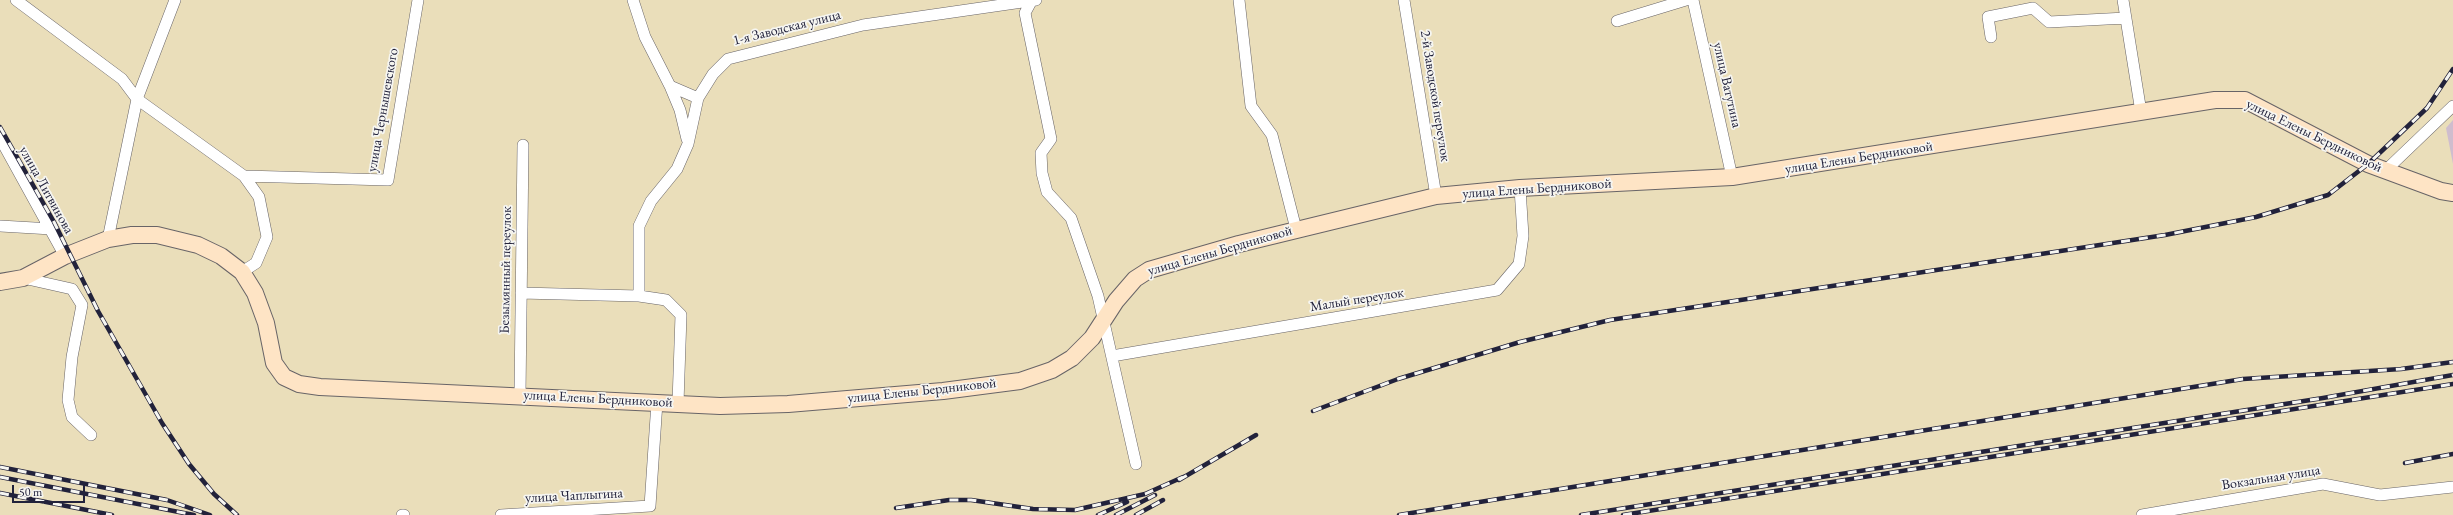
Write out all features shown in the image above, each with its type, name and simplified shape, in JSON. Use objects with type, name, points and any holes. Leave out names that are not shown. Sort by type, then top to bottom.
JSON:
[{"type":"street","points":[[16,0],[122,79],[138,99],[244,176],[259,197],[267,237],[256,263],[242,272]]},
{"type":"street","points":[[108,239],[138,99],[175,0]]},
{"type":"street","name":"улица Чернышевского","points":[[244,176],[388,180],[418,0]]},
{"type":"street","points":[[632,0],[645,37],[670,86],[680,110],[688,144]]},
{"type":"street","points":[[1033,0],[1025,13],[1051,139],[1041,153],[1042,173],[1047,192],[1071,218],[1098,296],[1136,464]]},
{"type":"street","name":"1-я Заводская улица","points":[[639,296],[639,226],[651,201],[678,169],[688,144],[698,98],[712,74],[728,59],[863,25],[1033,0]]},
{"type":"street","points":[[1238,0],[1250,106],[1272,134],[1296,229]]},
{"type":"street","name":"2-й Заводской переулок","points":[[1404,0],[1436,196]]},
{"type":"street","points":[[1617,21],[1686,0]]},
{"type":"street","name":"улица Ватутина","points":[[1693,0],[1732,177]]},
{"type":"street","points":[[2122,0],[2141,112]]},
{"type":"street","points":[[1991,37],[1988,17],[2032,8],[2049,22],[2126,18]]},
{"type":"street","points":[[670,86],[698,98]]},
{"type":"street","name":"улица Елены Бердниковой","points":[[0,282],[23,278],[65,256],[108,239],[132,235],[157,235],[198,244],[221,256],[242,272],[255,293],[266,323],[274,363],[284,377],[299,384],[320,387],[520,395],[720,406],[788,404],[943,391],[1020,381],[1052,370],[1072,358],[1092,338],[1116,301],[1135,279],[1149,270],[1296,229],[1436,196],[1520,188],[1732,177],[2215,100],[2246,100],[2368,164],[2441,191],[2453,193]]},
{"type":"street","points":[[2385,171],[2453,106]]},
{"type":"street","name":"улица Литвинова","points":[[0,138],[52,229],[65,256]]},
{"type":"street","name":"Безымянный переулок","points":[[520,395],[523,145]]},
{"type":"street","name":"Малый переулок","points":[[1112,356],[1497,290],[1519,264],[1523,236],[1520,188]]},
{"type":"street","points":[[0,226],[52,229]]},
{"type":"street","points":[[23,278],[72,289],[82,305],[72,358],[68,400],[72,417],[91,435]]},
{"type":"street","points":[[521,294],[639,296],[666,300],[681,315],[678,403]]},
{"type":"street","name":"улица Чаплыгина","points":[[501,515],[650,506],[657,402]]},
{"type":"street","name":"Вокзальная улица","points":[[2142,515],[2323,484],[2380,495],[2453,487]]},
{"type":"shaded area","points":[[2453,120],[2453,164],[2446,128]]},
{"type":"railway","points":[[1313,411],[1398,379],[1520,342],[1610,320],[2165,235],[2256,217],[2328,195],[2368,164],[2427,108],[2453,69]]},
{"type":"railway","points":[[0,127],[54,222],[98,311],[162,423],[189,464],[214,494],[237,515]]},
{"type":"railway","points":[[1399,515],[2243,379],[2401,369],[2453,362]]},
{"type":"railway","points":[[1581,515],[2323,398],[2453,375]]},
{"type":"railway","points":[[1623,515],[2453,384]]},
{"type":"railway","points":[[1179,480],[1256,435]]},
{"type":"railway","points":[[2405,463],[2453,454]]},
{"type":"railway","points":[[0,467],[167,500],[210,515]]},
{"type":"railway","points":[[0,477],[194,515]]},
{"type":"railway","points":[[896,508],[949,500],[971,500],[1033,509],[1075,510],[1145,494],[1183,477]]},
{"type":"railway","points":[[0,493],[112,515]]},
{"type":"railway","points":[[1116,515],[1155,495]]},
{"type":"railway","points":[[1136,515],[1163,500]]},
{"type":"railway","points":[[1098,515],[1127,502]]}]
